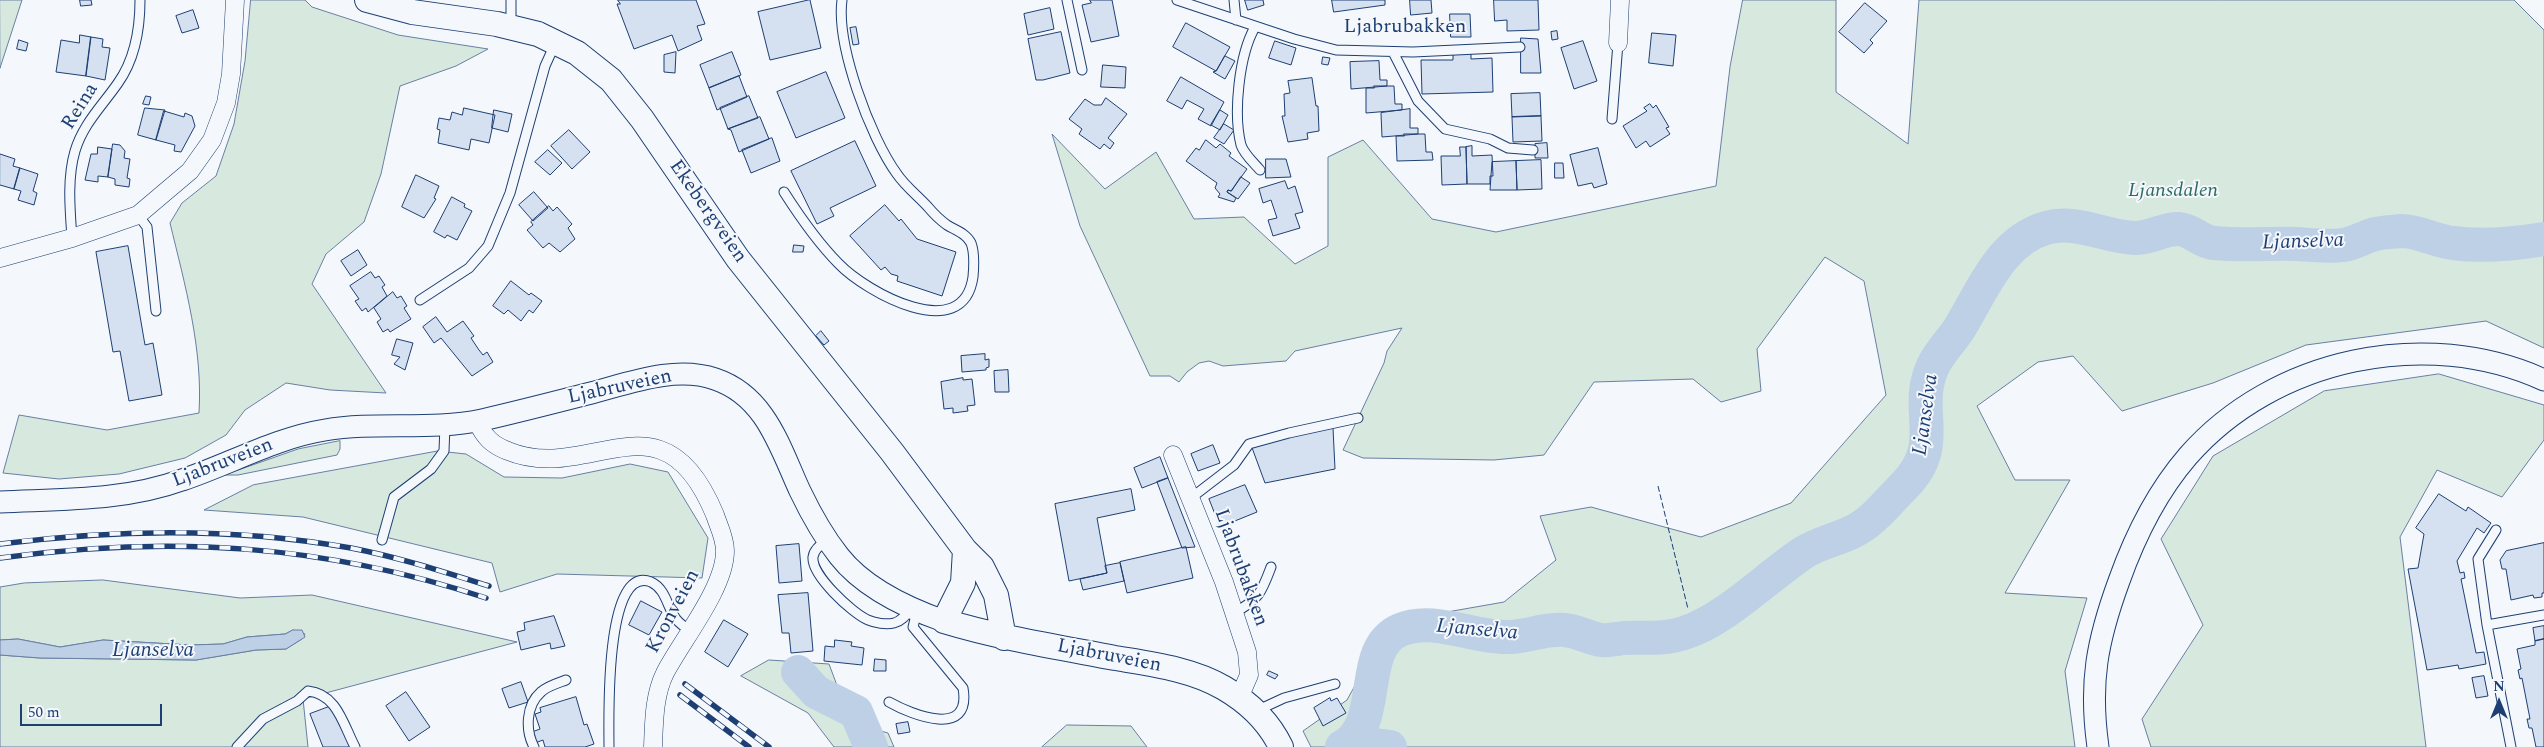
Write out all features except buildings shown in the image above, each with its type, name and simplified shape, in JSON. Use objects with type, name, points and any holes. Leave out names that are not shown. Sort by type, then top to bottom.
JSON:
[{"type":"main road","name":"Ekebergveien","points":[[367,0],[412,12],[511,27],[538,34],[556,41],[591,62],[621,91],[733,252],[892,452],[965,550],[982,566],[996,595],[1004,638]]},
{"type":"main road","points":[[944,621],[963,583],[965,550]]},
{"type":"main road","name":"Ljabruveien","points":[[944,621],[1004,638],[1181,672],[1212,682],[1248,704],[1281,747]]},
{"type":"street","points":[[0,258],[72,238],[138,215],[190,171],[212,140],[221,123],[231,74],[235,0]]},
{"type":"street","points":[[1618,43],[1620,0]]},
{"type":"street","points":[[2098,747],[2094,714],[2096,660],[2105,622],[2128,557],[2142,525],[2171,479],[2188,456],[2228,420],[2252,403],[2303,377],[2327,368],[2383,356],[2410,354],[2465,357],[2501,365],[2544,380]]},
{"type":"street","name":"Ljabruveien","points":[[0,502],[92,498],[147,490],[182,481],[296,437],[324,430],[445,425],[477,421],[660,377],[693,374],[714,378],[742,393],[765,417],[806,503],[840,557],[857,574],[914,610],[944,621]]},
{"type":"street","name":"Kronveien","points":[[477,421],[483,436],[489,441],[505,450],[531,459],[561,458],[630,446],[647,447],[660,451],[682,464],[705,492],[723,536],[724,564],[712,591],[662,683],[655,708],[653,747]]},
{"type":"street","name":"Ljabrubakken","points":[[1173,455],[1235,612],[1250,668],[1248,704]]},
{"type":"lane","name":"Reina","points":[[72,238],[70,203],[75,150],[87,123],[127,68],[137,37],[140,0]]},
{"type":"lane","points":[[511,0],[511,27]]},
{"type":"lane","points":[[784,192],[808,228],[839,265],[891,300],[924,310],[941,311],[954,307],[965,298],[971,285],[974,269],[974,255],[970,242],[931,210],[896,174],[871,125],[861,100],[841,30],[842,0]]},
{"type":"lane","points":[[1067,0],[1082,70]]},
{"type":"lane","name":"Ljabrubakken","points":[[1177,0],[1255,27],[1336,50],[1393,52],[1520,47]]},
{"type":"lane","points":[[1234,0],[1236,20]]},
{"type":"lane","points":[[1255,27],[1246,42],[1241,60],[1238,105],[1241,145],[1260,170]]},
{"type":"lane","points":[[420,300],[468,268],[488,246],[510,193],[546,66],[556,41]]},
{"type":"lane","points":[[1612,119],[1618,43]]},
{"type":"lane","points":[[1393,52],[1418,102],[1445,129],[1490,139],[1508,148],[1533,150]]},
{"type":"lane","points":[[138,215],[147,227],[156,311]]},
{"type":"lane","points":[[1191,498],[1234,466],[1249,444],[1358,418]]},
{"type":"lane","points":[[382,540],[394,497],[431,469],[444,452],[445,425]]},
{"type":"lane","points":[[2496,530],[2478,559],[2487,625],[2511,747]]},
{"type":"lane","points":[[828,540],[816,550],[813,558],[814,564],[826,583],[851,608],[867,620],[892,624],[914,610]]},
{"type":"lane","points":[[1235,612],[1249,605],[1261,593],[1271,567]]},
{"type":"lane","points":[[609,747],[612,658],[617,616],[626,590],[636,581],[644,580],[656,585],[665,597],[676,619],[690,631]]},
{"type":"lane","points":[[888,702],[909,714],[924,718],[954,717],[963,709],[963,688],[913,627],[914,610]]},
{"type":"lane","points":[[2487,625],[2544,615]]},
{"type":"lane","points":[[534,747],[528,729],[531,708],[542,690],[566,680]]},
{"type":"lane","points":[[1248,704],[1284,698],[1335,684]]},
{"type":"lane","points":[[237,747],[263,720],[297,701],[308,691],[324,694],[334,704],[355,747]]},
{"type":"green space","points":[[0,0],[22,0],[0,68]]},
{"type":"green space","points":[[251,0],[305,0],[312,7],[398,35],[488,49],[456,66],[400,86],[381,174],[364,222],[326,254],[312,284],[386,393],[330,390],[286,383],[245,410],[226,435],[185,458],[119,474],[59,479],[3,473],[19,415],[107,430],[199,413],[200,389],[196,341],[187,293],[170,223],[182,203],[216,176],[234,124],[245,61]]},
{"type":"green space","name":"Ljansdalen","points":[[1743,0],[1836,0],[1836,92],[1908,144],[1919,0],[2514,0],[2544,30],[2544,348],[2486,321],[2306,345],[2213,383],[2122,411],[2073,356],[2038,362],[1977,406],[2015,480],[2070,480],[2005,593],[2087,598],[2065,671],[2075,747],[1311,747],[1303,731],[1347,700],[1390,622],[1504,602],[1556,560],[1540,516],[1591,507],[1701,537],[1791,503],[1886,395],[1864,281],[1825,257],[1757,349],[1761,391],[1721,402],[1693,379],[1594,382],[1544,455],[1494,460],[1363,458],[1343,450],[1384,363],[1387,351],[1402,328],[1295,351],[1286,361],[1223,366],[1209,361],[1199,363],[1187,372],[1179,382],[1170,376],[1150,376],[1080,226],[1052,134],[1105,189],[1156,152],[1194,219],[1244,217],[1295,264],[1328,246],[1328,157],[1363,140],[1432,219],[1496,232],[1716,186],[1730,67]]},
{"type":"green space","points":[[2439,374],[2544,405],[2544,440],[2502,497],[2437,470],[2400,537],[2426,747],[2151,747],[2142,719],[2203,625],[2161,539],[2213,456],[2324,391]]},
{"type":"green space","points":[[340,441],[340,449],[337,455],[238,475],[224,475],[298,449]]},
{"type":"green space","points":[[438,451],[466,454],[504,477],[562,478],[630,464],[668,472],[708,538],[702,578],[557,574],[500,592],[492,563],[303,517],[204,510],[253,485]]},
{"type":"green space","points":[[103,580],[240,598],[312,595],[517,642],[303,699],[308,747],[0,747],[0,655],[40,658],[196,660],[256,650],[286,649],[302,639],[305,634],[293,630],[285,634],[247,637],[223,644],[190,645],[103,640],[60,647],[18,639],[0,640],[0,587],[24,583]]},
{"type":"green space","points":[[769,660],[829,664],[851,723],[888,733],[894,747],[834,747],[808,713],[741,676]]},
{"type":"green space","points":[[1067,725],[1131,726],[1147,747],[1042,747]]},
{"type":"water","points":[[293,630],[302,630],[305,637],[286,649],[256,650],[196,660],[40,658],[0,655],[0,640],[18,639],[60,647],[103,640],[190,645],[223,644],[247,637],[285,634]]},
{"type":"waterway","name":"Ljanselva","points":[[1342,747],[1355,736],[1363,722],[1378,653],[1387,640],[1400,630],[1426,625],[1505,637],[1549,630],[1565,630],[1604,640],[1676,635],[1699,627],[1715,618],[1803,553],[1846,535],[1866,523],[1903,487],[1916,471],[1923,456],[1927,427],[1927,382],[1936,361],[1959,329],[2004,256],[2016,244],[2046,228],[2057,226],[2080,227],[2135,238],[2179,229],[2214,243],[2320,246],[2337,246],[2375,234],[2402,231],[2447,242],[2476,245],[2544,239]]},
{"type":"waterway","name":"Ljanselva","points":[[798,672],[816,692],[856,712],[871,747]]},
{"type":"waterway","points":[[1352,742],[1390,747]]},
{"type":"railway","points":[[0,544],[88,535],[132,533],[263,536],[351,548],[421,565],[489,586]]},
{"type":"railway","points":[[0,558],[125,547],[185,546],[245,549],[365,566],[425,580],[486,598]]},
{"type":"railway","points":[[685,684],[769,747]]},
{"type":"railway","points":[[680,695],[749,747]]},
{"type":"fence","points":[[1658,486],[1688,609]]}]
